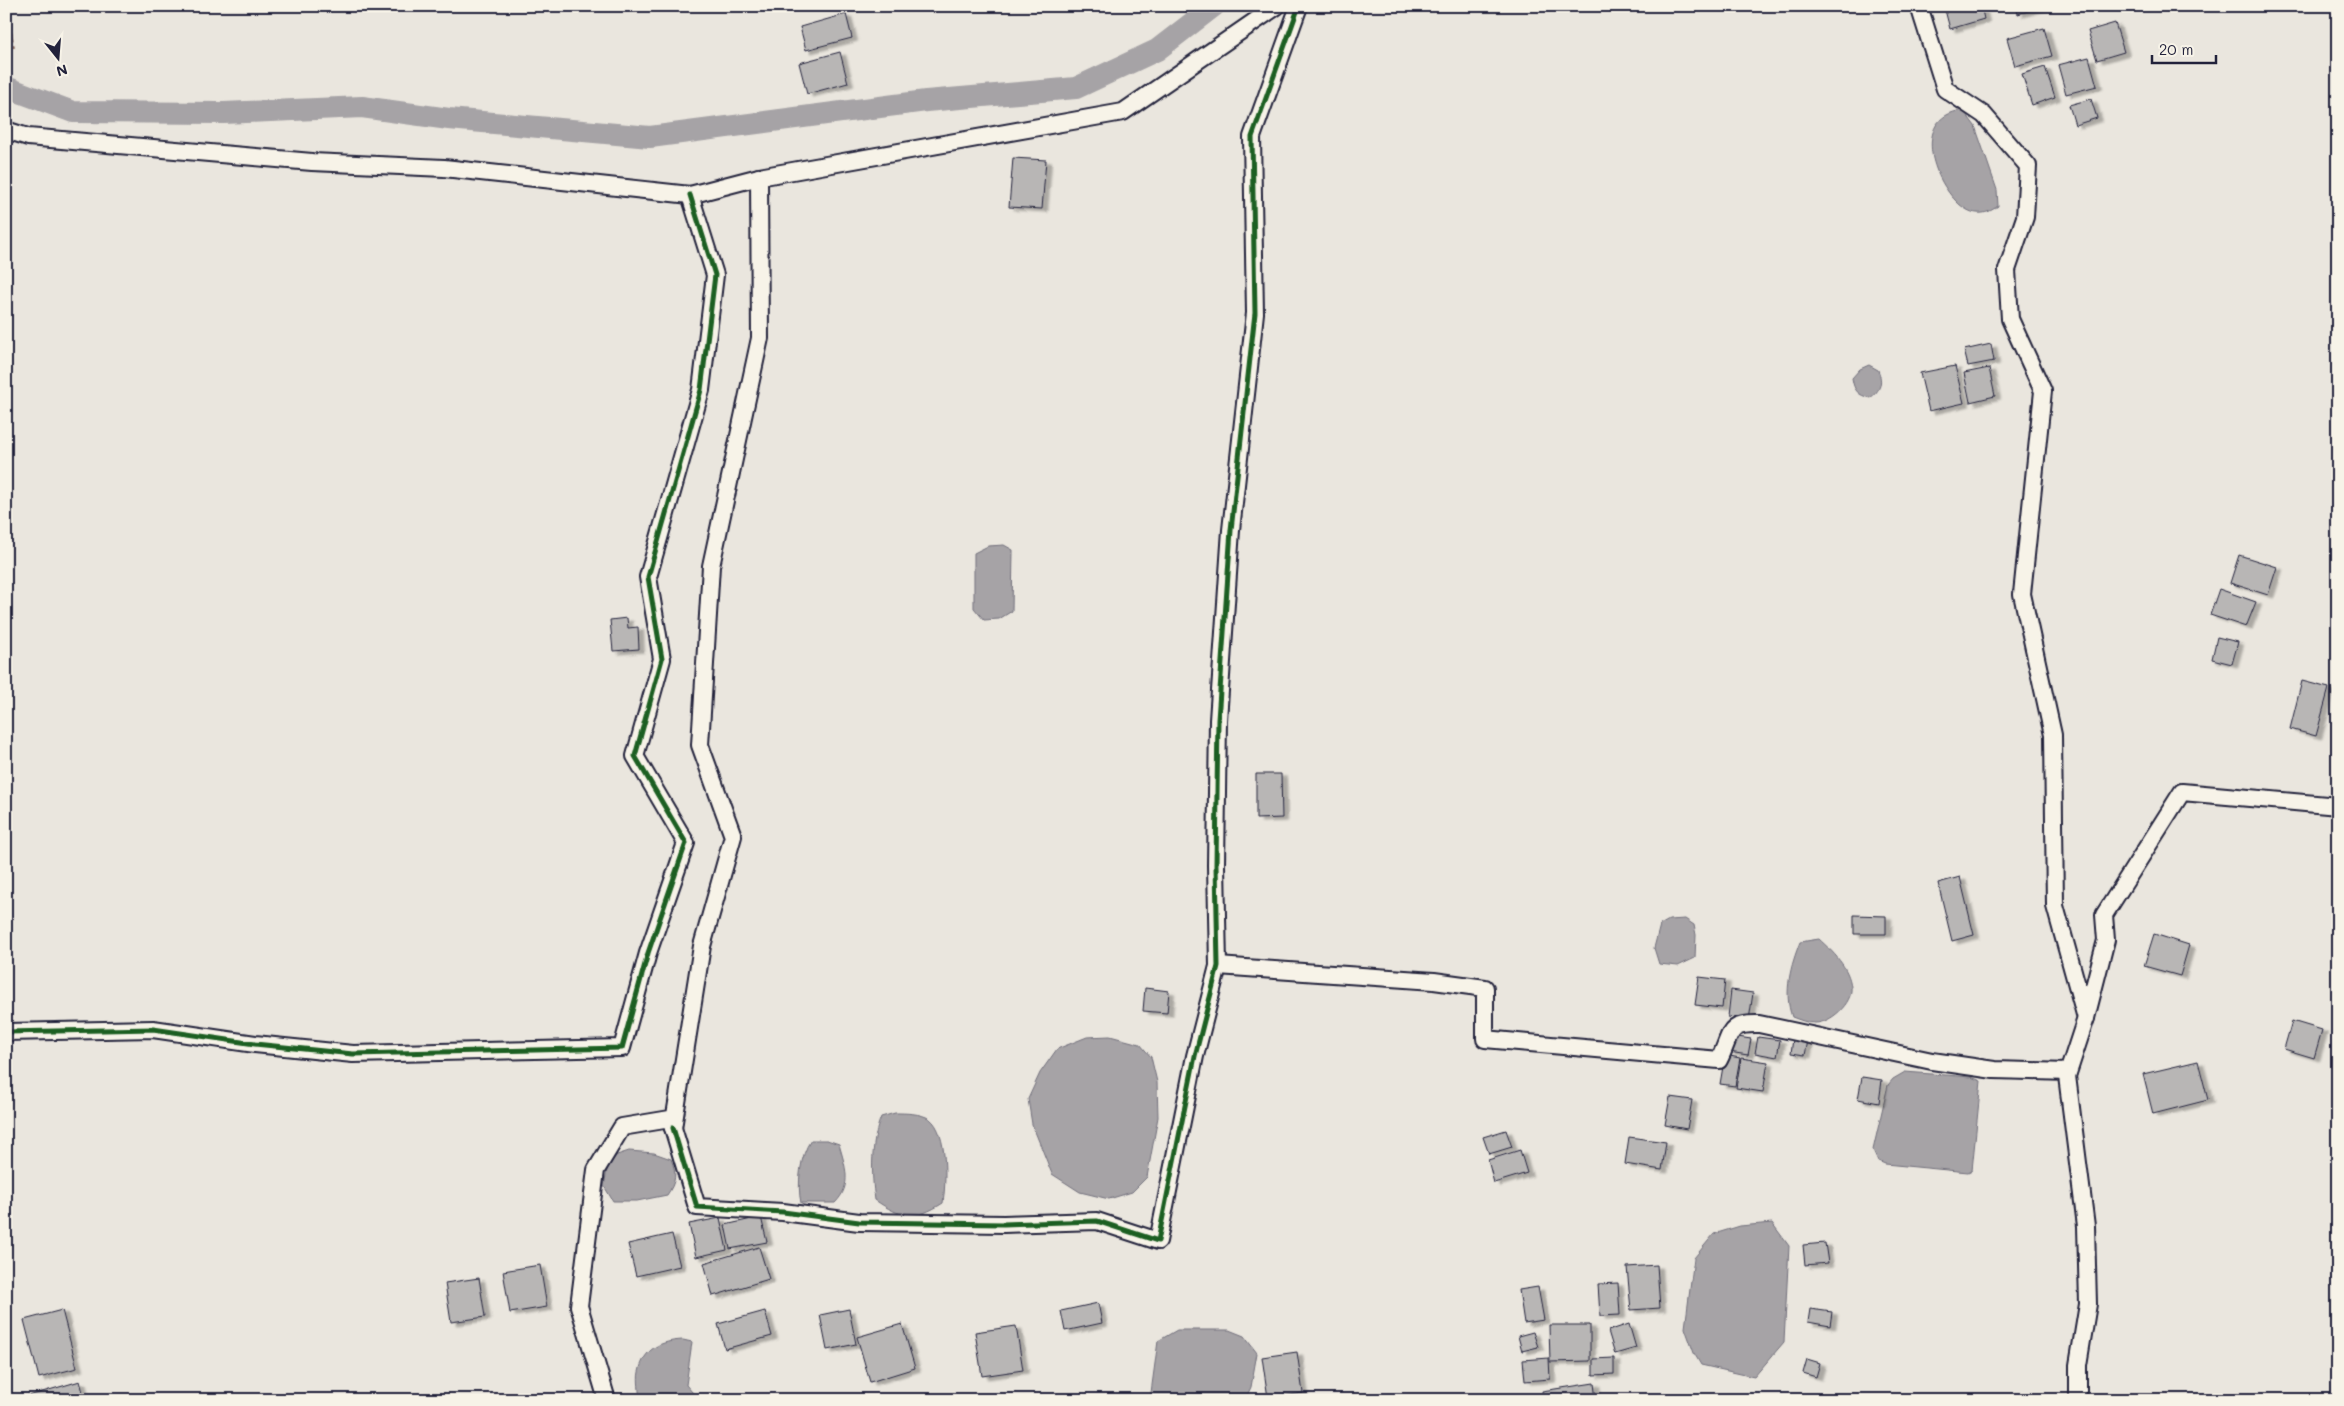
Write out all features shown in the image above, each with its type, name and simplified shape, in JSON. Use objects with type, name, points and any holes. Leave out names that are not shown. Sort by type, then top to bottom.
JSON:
[{"type":"street","points":[[6,130],[28,137],[312,162],[444,168],[690,195],[760,178],[1123,112],[1277,6]]},
{"type":"street","points":[[607,1400],[578,1306],[596,1170],[622,1127],[670,1119],[696,1207],[783,1212],[860,1222],[1004,1224],[1097,1221],[1158,1241],[1194,1056],[1218,966],[1216,865],[1218,720],[1231,530],[1255,313],[1252,137],[1300,6]]},
{"type":"street","points":[[1919,6],[1945,89],[1984,115],[2028,166],[2025,217],[2007,270],[2010,319],[2043,391],[2022,594],[2053,735],[2055,906],[2086,1018]]},
{"type":"street","points":[[672,1128],[702,946],[733,836],[700,746],[711,566],[760,338],[760,178]]},
{"type":"street","points":[[6,1032],[153,1029],[256,1044],[353,1054],[622,1048],[648,952],[686,843],[635,756],[662,659],[648,577],[701,390],[715,275],[690,195]]},
{"type":"street","points":[[2078,1400],[2078,1365],[2088,1304],[2086,1226],[2067,1076],[2086,1018],[2106,940],[2104,915],[2182,792],[2338,806]]},
{"type":"street","points":[[1218,966],[1434,981],[1485,988],[1486,1039],[1720,1060],[1730,1031],[1742,1024],[1759,1024],[1932,1061],[1994,1070],[2068,1072]]},
{"type":"shaded area","points":[[1963,110],[1975,126],[1997,190],[1998,206],[1985,213],[1977,213],[1965,208],[1952,197],[1942,182],[1934,164],[1931,146],[1934,129],[1944,117]]},
{"type":"shaded area","points":[[1869,365],[1878,370],[1881,382],[1877,392],[1870,398],[1857,392],[1852,378],[1860,369]]},
{"type":"shaded area","points":[[1004,545],[1013,550],[1012,611],[999,619],[984,620],[974,608],[974,553],[988,546]]},
{"type":"shaded area","points":[[1685,919],[1694,925],[1696,935],[1695,958],[1678,966],[1659,964],[1654,948],[1660,925],[1669,920]]},
{"type":"shaded area","points":[[1819,939],[1844,966],[1850,980],[1851,993],[1845,1005],[1834,1016],[1828,1020],[1812,1023],[1792,1017],[1789,1008],[1788,988],[1791,969],[1800,942]]},
{"type":"shaded area","points":[[1110,1036],[1140,1044],[1151,1057],[1157,1082],[1158,1117],[1147,1177],[1132,1192],[1109,1199],[1080,1192],[1052,1174],[1032,1124],[1028,1099],[1040,1073],[1057,1049],[1087,1037]]},
{"type":"shaded area","points":[[1905,1072],[1971,1077],[1981,1081],[1972,1170],[1968,1172],[1885,1164],[1878,1161],[1873,1150],[1888,1085],[1893,1079]]},
{"type":"shaded area","points":[[895,1113],[918,1114],[930,1119],[936,1126],[943,1146],[945,1183],[943,1203],[916,1215],[901,1214],[875,1200],[873,1168],[875,1137],[881,1117]]},
{"type":"shaded area","points":[[811,1140],[827,1140],[839,1144],[845,1168],[846,1182],[841,1196],[835,1203],[801,1203],[799,1188],[800,1170],[804,1154]]},
{"type":"shaded area","points":[[629,1151],[654,1153],[671,1159],[675,1178],[667,1195],[637,1201],[613,1201],[604,1186],[608,1165],[617,1155]]},
{"type":"shaded area","points":[[1772,1223],[1789,1246],[1784,1342],[1754,1377],[1701,1365],[1694,1353],[1685,1328],[1694,1258],[1714,1234],[1740,1226]]},
{"type":"shaded area","points":[[1177,1330],[1229,1330],[1244,1336],[1257,1353],[1251,1387],[1245,1400],[1150,1400],[1158,1341]]},
{"type":"shaded area","points":[[683,1340],[692,1342],[686,1385],[699,1400],[639,1400],[638,1375],[645,1357],[661,1344]]},
{"type":"building","points":[[1944,6],[1981,6],[1984,19],[1950,29]]},
{"type":"building","points":[[2016,6],[2045,6],[2018,14]]},
{"type":"building","points":[[846,14],[852,38],[806,50],[800,27]]},
{"type":"building","points":[[2115,23],[2124,52],[2097,60],[2088,31]]},
{"type":"building","points":[[2044,28],[2052,56],[2015,66],[2007,38]]},
{"type":"building","points":[[840,52],[848,83],[807,94],[799,63]]},
{"type":"building","points":[[2089,57],[2097,86],[2066,94],[2058,65]]},
{"type":"building","points":[[2045,67],[2055,97],[2032,105],[2022,74]]},
{"type":"building","points":[[2091,99],[2097,118],[2075,125],[2069,105]]},
{"type":"building","points":[[1013,158],[1046,160],[1042,209],[1009,207]]},
{"type":"building","points":[[1991,344],[1994,361],[1968,366],[1964,350]]},
{"type":"building","points":[[1955,366],[1964,403],[1929,411],[1920,373]]},
{"type":"building","points":[[1989,368],[1995,396],[1970,402],[1964,373]]},
{"type":"building","points":[[2239,555],[2277,567],[2268,595],[2230,583]]},
{"type":"building","points":[[2219,589],[2256,602],[2246,627],[2210,615]]},
{"type":"building","points":[[627,618],[628,628],[638,627],[639,649],[613,651],[610,620]]},
{"type":"building","points":[[2217,637],[2238,642],[2232,664],[2212,659]]},
{"type":"building","points":[[2302,681],[2329,688],[2316,736],[2290,729]]},
{"type":"building","points":[[1256,774],[1281,774],[1282,818],[1256,819]]},
{"type":"building","points":[[1960,877],[1974,935],[1952,941],[1938,883]]},
{"type":"building","points":[[1854,915],[1886,916],[1886,934],[1854,934]]},
{"type":"building","points":[[2154,934],[2189,945],[2180,976],[2144,966]]},
{"type":"building","points":[[1699,977],[1725,980],[1722,1008],[1695,1005]]},
{"type":"building","points":[[1145,988],[1169,991],[1167,1013],[1143,1011]]},
{"type":"building","points":[[1731,990],[1753,993],[1749,1020],[1728,1017]]},
{"type":"building","points":[[2292,1021],[2322,1030],[2314,1058],[2284,1049]]},
{"type":"building","points":[[1731,1036],[1751,1039],[1748,1055],[1729,1052]]},
{"type":"building","points":[[1758,1037],[1780,1040],[1777,1057],[1755,1053]]},
{"type":"building","points":[[1793,1039],[1808,1041],[1805,1055],[1791,1053]]},
{"type":"building","points":[[1725,1055],[1740,1058],[1735,1086],[1720,1084]]},
{"type":"building","points":[[1741,1058],[1768,1062],[1763,1092],[1736,1088]]},
{"type":"building","points":[[2198,1061],[2208,1100],[2153,1114],[2143,1074]]},
{"type":"building","points":[[1862,1077],[1882,1080],[1879,1103],[1858,1099]]},
{"type":"building","points":[[1670,1097],[1692,1100],[1687,1129],[1665,1125]]},
{"type":"building","points":[[1506,1130],[1512,1147],[1489,1154],[1483,1137]]},
{"type":"building","points":[[1629,1137],[1666,1142],[1662,1170],[1625,1164]]},
{"type":"building","points":[[1520,1150],[1527,1173],[1494,1183],[1488,1160]]},
{"type":"building","points":[[761,1217],[767,1242],[730,1249],[725,1225]]},
{"type":"building","points":[[720,1218],[727,1250],[696,1257],[689,1224]]},
{"type":"building","points":[[672,1234],[680,1266],[636,1276],[628,1244]]},
{"type":"building","points":[[1825,1243],[1828,1263],[1805,1265],[1803,1245]]},
{"type":"building","points":[[759,1247],[769,1279],[713,1296],[704,1263]]},
{"type":"building","points":[[540,1265],[547,1307],[510,1313],[503,1271]]},
{"type":"building","points":[[1657,1265],[1660,1308],[1631,1310],[1627,1267]]},
{"type":"building","points":[[479,1278],[485,1317],[451,1322],[445,1283]]},
{"type":"building","points":[[1618,1283],[1620,1315],[1600,1316],[1598,1284]]},
{"type":"building","points":[[1538,1287],[1544,1320],[1524,1323],[1519,1290]]},
{"type":"building","points":[[1098,1303],[1102,1323],[1065,1331],[1061,1311]]},
{"type":"building","points":[[849,1309],[856,1344],[827,1350],[820,1315]]},
{"type":"building","points":[[1810,1309],[1832,1312],[1830,1326],[1808,1322]]},
{"type":"building","points":[[62,1310],[77,1368],[39,1378],[24,1320]]},
{"type":"building","points":[[765,1311],[772,1336],[725,1349],[718,1324]]},
{"type":"building","points":[[902,1324],[915,1368],[870,1382],[857,1337]]},
{"type":"building","points":[[1629,1324],[1636,1348],[1615,1354],[1608,1331]]},
{"type":"building","points":[[1549,1325],[1590,1325],[1590,1361],[1550,1362]]},
{"type":"building","points":[[1016,1326],[1023,1370],[982,1376],[975,1332]]},
{"type":"building","points":[[1533,1332],[1538,1347],[1522,1351],[1518,1336]]},
{"type":"building","points":[[1297,1352],[1303,1393],[1268,1398],[1262,1357]]},
{"type":"building","points":[[1549,1358],[1550,1379],[1525,1381],[1523,1360]]},
{"type":"building","points":[[1614,1358],[1614,1374],[1593,1375],[1593,1359]]},
{"type":"building","points":[[1807,1359],[1820,1363],[1816,1377],[1803,1373]]},
{"type":"building","points":[[80,1381],[85,1400],[26,1400],[25,1397]]},
{"type":"building","points":[[1594,1383],[1596,1400],[1543,1400],[1542,1391]]},
{"type":"waterway","points":[[6,87],[73,112],[224,113],[362,107],[449,119],[650,137],[926,101],[1076,88],[1157,50],[1214,6]]},
{"type":"marked path","points":[[6,9],[13,48]]},
{"type":"cycle path","points":[[673,1128],[697,1207],[783,1212],[859,1222],[1004,1224],[1097,1221],[1158,1241],[1195,1056],[1218,966],[1216,865],[1218,720],[1231,530],[1255,313],[1252,137],[1299,6]]},
{"type":"cycle path","points":[[6,1032],[153,1029],[255,1044],[353,1054],[622,1048],[648,953],[686,843],[635,756],[662,659],[648,577],[701,390],[715,275],[690,195]]}]
